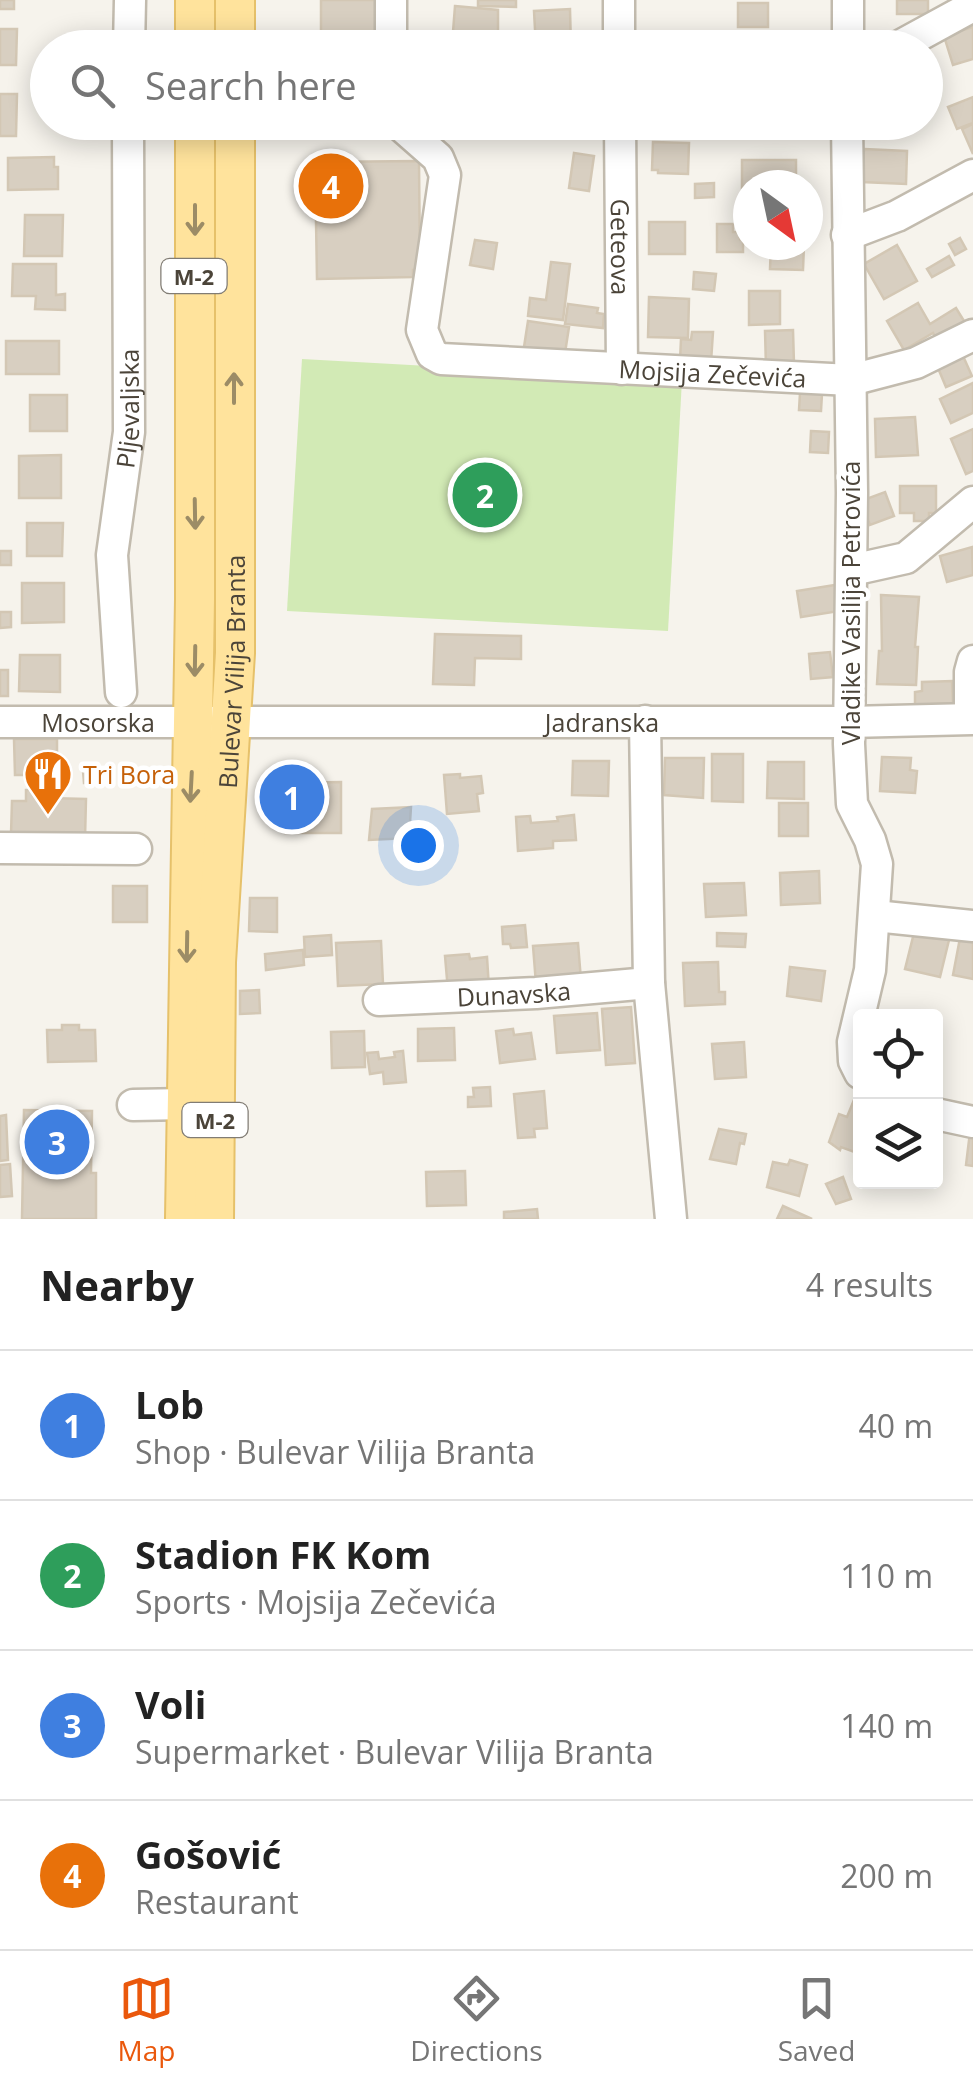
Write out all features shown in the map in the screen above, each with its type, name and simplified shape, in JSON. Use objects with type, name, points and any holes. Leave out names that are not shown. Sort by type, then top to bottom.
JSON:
[{"type":"main road","points":[[195,0],[195,30]]},
{"type":"main road","points":[[235,0],[235,30]]},
{"type":"main road","name":"Bulevar Vilija Branta","points":[[184,1219],[194,722],[195,140]]},
{"type":"main road","name":"Bulevar Vilija Branta","points":[[214,1219],[216,962],[235,653],[235,140]]},
{"type":"street","points":[[129,30],[130,0]]},
{"type":"street","points":[[390,30],[391,0]]},
{"type":"street","points":[[619,0],[619,30]]},
{"type":"street","points":[[848,0],[848,30]]},
{"type":"street","points":[[929,30],[973,6]]},
{"type":"street","name":"Pljevaljska","points":[[122,692],[112,555],[129,432],[128,140]]},
{"type":"street","name":"Mojsija Zečevića","points":[[418,140],[438,158],[445,174],[422,330],[432,354],[441,359],[850,380],[916,363],[973,335]]},
{"type":"street","name":"Geteova","points":[[620,140],[622,369]]},
{"type":"street","name":"Vladike Vasilija Petrovića","points":[[848,140],[852,570],[848,722],[852,804],[877,864],[870,970],[861,1009]]},
{"type":"street","points":[[847,235],[897,216],[973,175]]},
{"type":"street","points":[[852,570],[906,558],[973,502]]},
{"type":"street","points":[[972,718],[973,661]]},
{"type":"street","name":"Jadranska","points":[[194,722],[848,722],[972,718]]},
{"type":"street","points":[[645,721],[649,983],[671,1219]]},
{"type":"street","name":"Mosorska","points":[[0,722],[194,722]]},
{"type":"street","points":[[0,848],[136,849]]},
{"type":"street","points":[[876,916],[973,926]]},
{"type":"street","name":"Dunavska","points":[[379,1000],[649,983]]},
{"type":"street","points":[[133,1105],[186,1104]]},
{"type":"street","points":[[943,1116],[973,1122]]},
{"type":"green space","points":[[302,359],[682,380],[668,631],[287,611]]},
{"type":"building","points":[[0,0],[14,0],[14,9],[0,9]]},
{"type":"building","points":[[321,0],[375,0],[375,30],[321,30]]},
{"type":"building","points":[[478,0],[516,0],[516,7],[478,6]]},
{"type":"building","points":[[897,0],[928,0],[928,14],[897,14]]},
{"type":"building","points":[[738,3],[768,3],[768,27],[738,27]]},
{"type":"building","points":[[455,6],[498,10],[498,30],[453,30]]},
{"type":"building","points":[[570,9],[571,30],[535,30],[534,11]]},
{"type":"building","points":[[973,27],[973,59],[953,65],[944,36]]},
{"type":"building","points":[[0,29],[17,29],[16,65],[0,65]]},
{"type":"building","points":[[0,94],[17,94],[16,136],[0,136]]},
{"type":"building","points":[[973,97],[973,123],[957,129],[948,107]]},
{"type":"building","points":[[973,124],[973,154],[962,129]]},
{"type":"building","points":[[653,142],[689,143],[688,174],[652,170]]},
{"type":"building","points":[[864,149],[907,151],[906,184],[862,182]]},
{"type":"building","points":[[574,153],[594,156],[589,191],[569,188]]},
{"type":"building","points":[[54,157],[58,189],[8,190],[8,158]]},
{"type":"building","points":[[742,160],[796,160],[796,170],[742,170]]},
{"type":"building","points":[[419,161],[420,270],[413,270],[413,277],[317,279],[315,162]]},
{"type":"building","points":[[714,183],[714,197],[695,198],[695,184]]},
{"type":"building","points":[[25,215],[63,215],[62,256],[24,256]]},
{"type":"building","points":[[649,222],[685,222],[685,254],[649,254]]},
{"type":"building","points":[[717,224],[733,224],[733,252],[717,252]]},
{"type":"building","points":[[960,238],[966,249],[955,255],[949,244]]},
{"type":"building","points":[[475,240],[497,243],[493,269],[470,265]]},
{"type":"building","points":[[897,245],[917,281],[884,299],[864,264]]},
{"type":"building","points":[[949,256],[954,265],[932,277],[927,269]]},
{"type":"building","points":[[770,260],[803,260],[803,270],[770,269]]},
{"type":"building","points":[[551,262],[570,264],[563,320],[528,316],[530,298],[546,300]]},
{"type":"building","points":[[13,264],[56,264],[56,295],[65,294],[65,310],[35,309],[36,296],[12,296]]},
{"type":"building","points":[[694,272],[716,274],[714,291],[693,289]]},
{"type":"building","points":[[749,291],[780,291],[780,324],[749,325]]},
{"type":"building","points":[[649,297],[689,299],[688,338],[648,337]]},
{"type":"building","points":[[918,303],[930,324],[956,308],[969,329],[941,346],[933,333],[904,350],[887,321]]},
{"type":"building","points":[[568,304],[598,308],[597,313],[604,314],[603,328],[565,324]]},
{"type":"building","points":[[528,321],[569,327],[565,353],[524,347]]},
{"type":"building","points":[[793,330],[794,364],[766,368],[765,331]]},
{"type":"building","points":[[692,332],[713,332],[711,362],[680,361],[681,339],[691,340]]},
{"type":"building","points":[[6,341],[59,341],[59,374],[6,374]]},
{"type":"building","points":[[963,356],[972,376],[946,387],[938,368]]},
{"type":"building","points":[[973,383],[973,413],[951,423],[940,399]]},
{"type":"building","points":[[800,393],[822,394],[821,411],[799,410]]},
{"type":"building","points":[[30,395],[67,395],[67,431],[30,431]]},
{"type":"building","points":[[915,417],[918,455],[876,457],[875,419]]},
{"type":"building","points":[[973,429],[973,471],[966,474],[951,439]]},
{"type":"building","points":[[811,431],[829,432],[828,453],[810,452]]},
{"type":"building","points":[[61,455],[61,498],[19,498],[19,456]]},
{"type":"building","points":[[900,486],[936,486],[936,513],[929,513],[929,521],[914,521],[914,513],[900,513]]},
{"type":"building","points":[[885,492],[894,516],[870,525],[861,501]]},
{"type":"building","points":[[27,523],[63,523],[62,556],[27,556]]},
{"type":"building","points":[[972,547],[973,575],[947,582],[940,556]]},
{"type":"building","points":[[0,551],[11,551],[11,565],[0,565]]},
{"type":"building","points":[[22,583],[64,583],[64,622],[22,623]]},
{"type":"building","points":[[835,585],[839,611],[801,617],[797,591]]},
{"type":"building","points":[[881,595],[919,597],[916,685],[877,684],[882,651]]},
{"type":"building","points":[[0,612],[11,612],[11,627],[0,628]]},
{"type":"building","points":[[435,634],[521,636],[521,659],[475,658],[474,685],[433,684]]},
{"type":"building","points":[[830,652],[833,677],[811,679],[809,654]]},
{"type":"building","points":[[20,655],[60,655],[60,692],[19,691]]},
{"type":"building","points":[[0,670],[8,670],[8,696],[0,696]]},
{"type":"building","points":[[952,681],[953,703],[915,705],[915,692],[922,691],[922,682]]},
{"type":"building","points":[[14,739],[57,739],[57,775],[15,775]]},
{"type":"building","points":[[712,754],[743,754],[743,802],[712,801]]},
{"type":"building","points":[[882,757],[911,758],[910,770],[917,771],[915,793],[880,791]]},
{"type":"building","points":[[665,758],[704,758],[703,798],[664,795]]},
{"type":"building","points":[[573,761],[609,761],[608,796],[572,795]]},
{"type":"building","points":[[768,762],[804,762],[804,799],[767,798]]},
{"type":"building","points":[[98,770],[99,783],[84,783],[83,771]]},
{"type":"building","points":[[460,774],[460,778],[481,776],[479,811],[447,814],[444,775]]},
{"type":"building","points":[[341,782],[341,833],[285,833],[284,783]]},
{"type":"building","name":"Tri Bora","points":[[26,790],[48,790],[48,798],[86,799],[85,839],[11,834],[12,801],[26,801]]},
{"type":"building","points":[[779,803],[808,803],[808,836],[779,836]]},
{"type":"building","points":[[411,807],[409,838],[369,840],[372,809]]},
{"type":"building","points":[[574,815],[576,840],[553,841],[553,848],[518,851],[516,817],[530,816],[531,823]]},
{"type":"building","points":[[819,871],[820,903],[781,905],[780,873]]},
{"type":"building","points":[[744,883],[746,915],[706,917],[704,884]]},
{"type":"building","points":[[113,886],[147,886],[147,922],[113,922]]},
{"type":"building","points":[[250,898],[277,898],[277,932],[249,931]]},
{"type":"building","points":[[525,925],[527,947],[503,944],[502,927]]},
{"type":"building","points":[[717,933],[746,934],[745,947],[717,946]]},
{"type":"building","points":[[914,933],[949,940],[940,977],[905,969]]},
{"type":"building","points":[[331,935],[332,955],[305,957],[304,937]]},
{"type":"building","points":[[960,938],[973,940],[973,979],[953,975]]},
{"type":"building","points":[[381,941],[383,984],[338,986],[336,943]]},
{"type":"building","points":[[578,943],[581,980],[536,984],[533,946]]},
{"type":"building","points":[[303,950],[304,965],[266,970],[265,954]]},
{"type":"building","points":[[469,954],[470,959],[487,957],[489,988],[448,991],[445,956]]},
{"type":"building","points":[[718,962],[719,992],[725,992],[725,1004],[685,1006],[683,963]]},
{"type":"building","points":[[790,967],[825,971],[821,1001],[787,996]]},
{"type":"building","points":[[259,990],[260,1013],[240,1014],[240,991]]},
{"type":"building","points":[[631,1007],[635,1063],[606,1065],[602,1009]]},
{"type":"building","points":[[597,1013],[600,1050],[557,1053],[554,1016]]},
{"type":"building","points":[[62,1025],[95,1030],[96,1061],[48,1062],[47,1030],[62,1030]]},
{"type":"building","points":[[454,1028],[455,1060],[418,1061],[418,1029]]},
{"type":"building","points":[[513,1029],[514,1035],[531,1033],[535,1059],[500,1063],[496,1031]]},
{"type":"building","points":[[364,1031],[365,1067],[332,1068],[331,1032]]},
{"type":"building","points":[[744,1042],[746,1077],[715,1079],[712,1044]]},
{"type":"building","points":[[403,1051],[406,1082],[384,1084],[383,1072],[370,1074],[367,1053],[378,1052],[379,1059],[395,1057],[394,1052]]},
{"type":"building","points":[[490,1087],[491,1106],[468,1107],[468,1097],[474,1097],[473,1088]]},
{"type":"building","points":[[544,1091],[547,1128],[534,1129],[535,1137],[518,1138],[514,1094]]},
{"type":"building","points":[[853,1102],[853,1151],[841,1147],[840,1150],[829,1142],[839,1114],[847,1117]]},
{"type":"building","points":[[24,1110],[92,1111],[91,1173],[96,1173],[96,1219],[22,1219]]},
{"type":"building","points":[[6,1115],[8,1160],[0,1161],[0,1116]]},
{"type":"building","points":[[719,1129],[746,1134],[736,1164],[710,1159]]},
{"type":"building","points":[[973,1132],[973,1166],[966,1165]]},
{"type":"building","points":[[790,1160],[807,1165],[799,1196],[767,1187],[773,1162],[788,1165]]},
{"type":"building","points":[[10,1164],[12,1196],[0,1197],[0,1165]]},
{"type":"building","points":[[465,1171],[466,1205],[427,1206],[426,1172]]},
{"type":"building","points":[[843,1177],[851,1199],[836,1204],[826,1184]]},
{"type":"building","points":[[783,1206],[812,1219],[777,1219]]},
{"type":"building","points":[[537,1209],[538,1219],[504,1219],[504,1212]]},
{"type":"place","name":"Gošović","points":[[331,186]]},
{"type":"place","name":"Stadion FK Kom","points":[[485,495]]},
{"type":"place","name":"Lob","points":[[292,797]]},
{"type":"place","name":"Tri Bora","points":[[48,816]]},
{"type":"place","name":"Voli","points":[[57,1142]]}]
